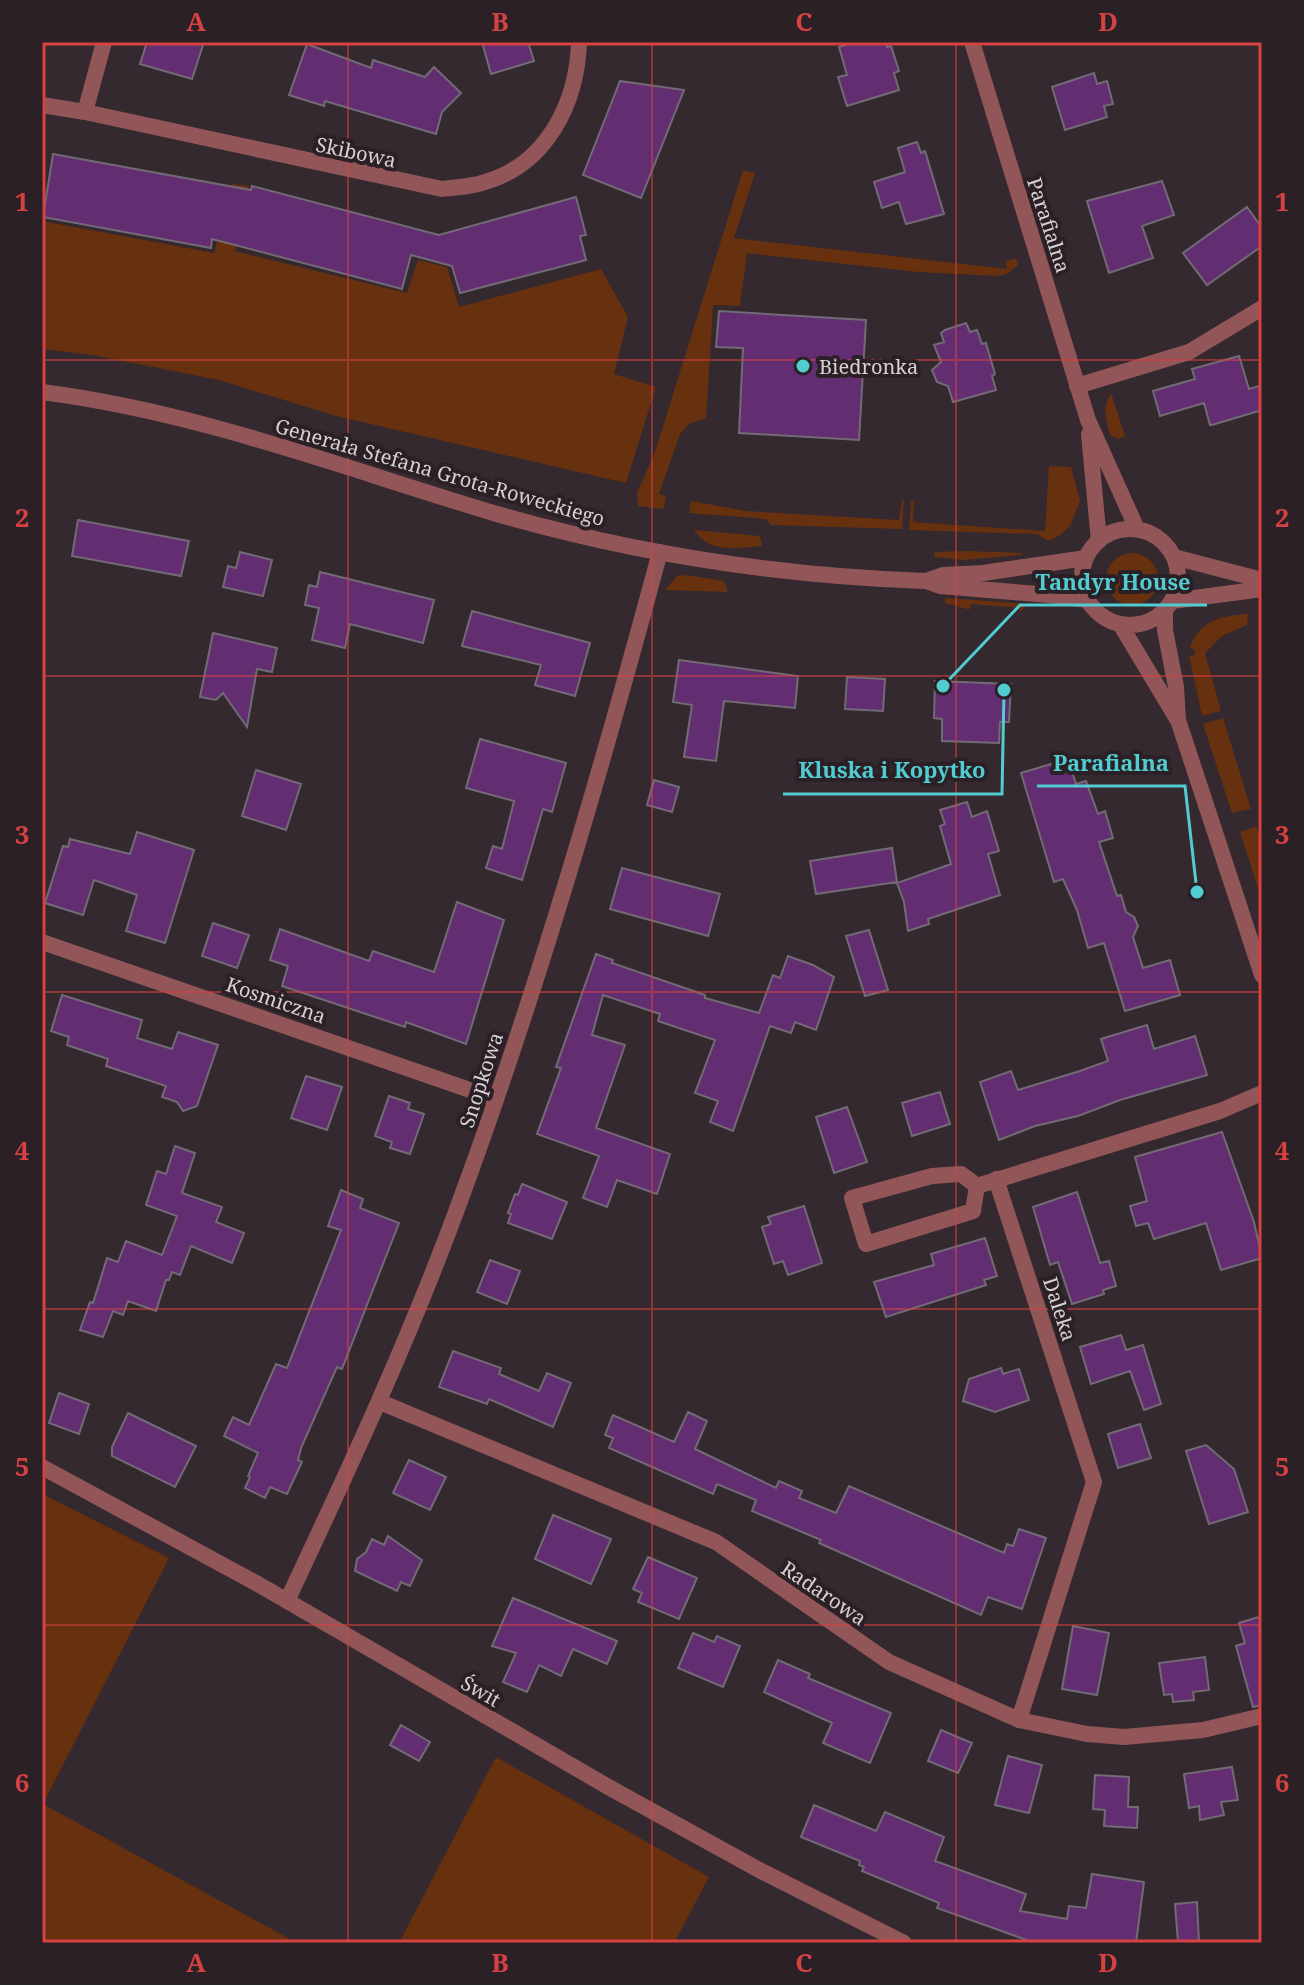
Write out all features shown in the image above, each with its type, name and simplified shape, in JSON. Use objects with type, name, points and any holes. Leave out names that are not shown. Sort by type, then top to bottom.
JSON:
[{"type":"street","points":[[85,112],[104,42]]},
{"type":"street","name":"Skibowa","points":[[42,105],[442,189],[484,183],[512,171],[538,151],[557,128],[578,69],[579,42]]},
{"type":"street","name":"Parafialna","points":[[972,42],[1088,420],[1137,529]]},
{"type":"street","points":[[1077,386],[1189,352],[1262,308]]},
{"type":"street","name":"Generała Stefana Grota-Roweckiego","points":[[42,392],[146,410],[247,435],[498,514],[609,543],[791,572],[926,581],[940,586],[1088,600]]},
{"type":"street","name":"Parafialna","points":[[1088,420],[1099,541]]},
{"type":"street","points":[[1178,720],[1165,630],[1168,607],[1178,584],[1174,557],[1155,536],[1137,529],[1113,532],[1099,541],[1086,558],[1082,579],[1088,600],[1107,620],[1120,624],[1138,625],[1168,607],[1262,589]]},
{"type":"street","name":"Snopkowa","points":[[287,1601],[380,1402],[460,1203],[589,810],[660,552]]},
{"type":"street","points":[[1174,557],[1262,580]]},
{"type":"street","name":"Generała Stefana Grota-Roweckiego","points":[[926,581],[943,575],[983,573],[1086,558]]},
{"type":"street","points":[[1120,624],[1178,720],[1262,975]]},
{"type":"street","name":"Kosmiczna","points":[[42,942],[496,1099]]},
{"type":"street","points":[[977,1186],[1220,1111],[1262,1093]]},
{"type":"street","points":[[961,1174],[977,1186],[973,1211],[866,1244],[852,1198],[932,1176],[961,1174]]},
{"type":"street","name":"Daleka","points":[[996,1179],[1094,1482],[1021,1713]]},
{"type":"street","name":"Radarowa","points":[[380,1402],[716,1542],[889,1662],[1021,1713],[1087,1734],[1124,1737],[1203,1730],[1262,1716]]},
{"type":"street","name":"Świt","points":[[42,1467],[287,1601],[612,1789],[761,1871],[904,1943]]},
{"type":"shaded area","points":[[743,170],[755,173],[734,238],[1007,269],[1006,261],[1016,258],[1018,265],[1007,274],[997,276],[918,272],[747,253],[740,306],[713,305],[706,418],[689,424],[680,434],[659,494],[666,496],[664,509],[638,506],[637,493],[655,452]]},
{"type":"shaded area","points":[[232,184],[249,186],[235,251],[407,293],[418,260],[447,267],[459,307],[601,269],[628,317],[614,374],[656,387],[626,483],[336,416],[219,380],[93,355],[42,349],[42,221],[214,253]]},
{"type":"shaded area","points":[[1111,393],[1125,436],[1119,439],[1111,436],[1106,419],[1105,409]]},
{"type":"shaded area","points":[[1049,466],[1071,467],[1080,501],[1070,526],[1059,536],[1048,541],[1037,534],[909,530],[911,501],[914,501],[913,522],[1045,531]]},
{"type":"shaded area","points":[[902,500],[902,529],[771,525],[766,519],[689,513],[691,501],[746,511],[899,520]]},
{"type":"shaded area","points":[[694,530],[760,536],[762,546],[716,546],[700,538]]},
{"type":"shaded area","points":[[935,552],[1022,555],[963,560],[934,557]]},
{"type":"shaded area","points":[[1132,553],[1151,560],[1158,579],[1151,598],[1132,605],[1113,598],[1106,579],[1113,560]]},
{"type":"shaded area","points":[[677,576],[724,581],[728,592],[665,590]]},
{"type":"shaded area","points":[[945,598],[1028,604],[1020,612],[1020,608],[970,604],[970,609],[967,609],[945,603]]},
{"type":"shaded area","points":[[1248,614],[1247,625],[1222,636],[1205,653],[1221,711],[1202,716],[1189,656],[1194,656],[1195,650],[1190,648],[1194,639],[1213,621]]},
{"type":"shaded area","points":[[1223,718],[1251,809],[1232,813],[1203,724]]},
{"type":"shaded area","points":[[1256,826],[1262,844],[1262,901],[1240,832]]},
{"type":"shaded area","points":[[42,1494],[169,1558],[43,1804],[297,1943],[42,1943]]},
{"type":"shaded area","points":[[496,1757],[709,1877],[674,1943],[399,1943]]},
{"type":"building","points":[[147,42],[204,42],[192,79],[140,64]]},
{"type":"building","points":[[482,42],[528,42],[534,61],[491,74]]},
{"type":"building","points":[[854,42],[886,42],[887,47],[891,46],[899,71],[894,73],[899,90],[847,106],[838,77],[847,75],[839,47]]},
{"type":"building","points":[[307,44],[371,68],[373,60],[425,77],[434,67],[461,93],[442,112],[436,134],[325,101],[324,106],[289,95]]},
{"type":"building","points":[[1094,73],[1097,84],[1107,81],[1113,104],[1104,106],[1107,117],[1065,130],[1052,87]]},
{"type":"building","points":[[620,81],[684,90],[641,198],[583,175]]},
{"type":"building","points":[[917,142],[921,153],[925,151],[944,214],[906,224],[899,202],[882,208],[874,182],[905,172],[898,148]]},
{"type":"building","points":[[53,154],[251,190],[252,186],[439,235],[576,197],[586,235],[580,236],[586,260],[460,293],[452,266],[411,255],[402,289],[212,239],[211,248],[43,217]]},
{"type":"building","points":[[1162,181],[1174,215],[1142,226],[1153,258],[1109,273],[1087,201]]},
{"type":"building","points":[[1247,207],[1262,228],[1262,246],[1207,285],[1183,253]]},
{"type":"building","name":"Biedronka","points":[[719,311],[866,320],[859,440],[739,433],[743,348],[716,347]]},
{"type":"building","points":[[966,323],[970,332],[977,330],[982,344],[986,343],[996,390],[953,402],[948,386],[937,382],[932,370],[941,362],[934,345],[944,342],[941,333],[945,330]]},
{"type":"building","points":[[1239,356],[1249,389],[1259,386],[1262,410],[1212,425],[1204,403],[1160,416],[1153,391],[1195,379],[1192,369]]},
{"type":"building","points":[[78,520],[189,541],[181,576],[72,556]]},
{"type":"building","points":[[240,552],[272,560],[263,596],[223,587],[228,566],[236,568]]},
{"type":"building","points":[[320,572],[434,600],[423,643],[350,624],[345,648],[312,640],[319,608],[305,605],[309,585],[317,587]]},
{"type":"building","points":[[472,611],[590,643],[575,696],[535,685],[541,665],[462,646]]},
{"type":"building","points":[[213,633],[277,648],[272,672],[257,669],[247,727],[223,693],[216,700],[200,697]]},
{"type":"building","points":[[679,660],[798,676],[795,708],[724,701],[716,761],[684,757],[692,705],[673,702]]},
{"type":"building","points":[[847,677],[885,679],[883,711],[845,709]]},
{"type":"building","points":[[935,681],[1011,684],[1009,722],[1000,722],[999,743],[942,741],[942,719],[934,718]]},
{"type":"building","points":[[480,739],[566,763],[552,812],[543,809],[522,880],[486,868],[493,846],[502,849],[514,801],[466,788]]},
{"type":"building","points":[[1068,759],[1076,784],[1086,781],[1098,814],[1105,811],[1113,838],[1099,842],[1117,896],[1121,895],[1126,912],[1134,917],[1138,926],[1133,937],[1143,968],[1170,960],[1180,995],[1125,1011],[1104,943],[1088,948],[1077,910],[1063,879],[1054,882],[1021,773]]},
{"type":"building","points":[[256,770],[301,784],[286,830],[242,816]]},
{"type":"building","points":[[654,780],[679,787],[672,812],[647,805]]},
{"type":"building","points":[[967,802],[972,817],[987,811],[999,851],[988,854],[1000,895],[928,919],[929,924],[908,931],[904,902],[897,883],[951,864],[940,826],[945,824],[940,810]]},
{"type":"building","points":[[137,832],[194,850],[165,943],[126,931],[137,895],[94,880],[83,915],[45,903],[63,846],[68,847],[70,839],[130,854]]},
{"type":"building","points":[[892,848],[897,882],[816,894],[810,861]]},
{"type":"building","points":[[622,868],[720,894],[708,936],[610,909]]},
{"type":"building","points":[[457,902],[504,920],[466,1044],[406,1022],[405,1027],[282,986],[288,966],[270,960],[280,929],[369,961],[373,951],[434,972]]},
{"type":"building","points":[[213,923],[249,935],[237,968],[202,956]]},
{"type":"building","points":[[869,930],[888,990],[865,996],[846,936]]},
{"type":"building","points":[[596,954],[613,960],[612,963],[705,995],[705,998],[759,1013],[773,975],[780,978],[788,956],[834,977],[816,1030],[795,1022],[791,1033],[770,1026],[733,1131],[710,1122],[718,1101],[695,1093],[715,1040],[658,1021],[660,1014],[603,995],[592,1035],[625,1045],[596,1128],[670,1154],[657,1194],[617,1180],[607,1207],[583,1198],[599,1156],[537,1134],[561,1068],[556,1067]]},
{"type":"building","points":[[62,995],[142,1020],[137,1038],[172,1049],[178,1032],[218,1045],[197,1106],[183,1111],[177,1102],[162,1097],[166,1086],[106,1066],[108,1059],[67,1045],[69,1037],[51,1031]]},
{"type":"building","points":[[1147,1025],[1154,1049],[1195,1036],[1207,1075],[1120,1100],[1078,1116],[1035,1126],[999,1140],[980,1082],[1011,1071],[1018,1090],[1080,1071],[1108,1061],[1101,1039]]},
{"type":"building","points":[[306,1076],[342,1087],[327,1130],[291,1118]]},
{"type":"building","points":[[940,1092],[950,1124],[912,1136],[902,1103]]},
{"type":"building","points":[[389,1096],[410,1103],[408,1109],[424,1114],[410,1154],[390,1148],[392,1142],[375,1136]]},
{"type":"building","points":[[847,1107],[867,1162],[834,1173],[816,1117]]},
{"type":"building","points":[[1222,1132],[1254,1222],[1262,1258],[1221,1270],[1206,1223],[1154,1239],[1148,1223],[1136,1226],[1130,1206],[1147,1201],[1135,1157]]},
{"type":"building","points":[[175,1146],[195,1153],[182,1193],[222,1207],[216,1222],[244,1233],[232,1263],[191,1246],[180,1275],[172,1272],[166,1280],[156,1311],[128,1301],[123,1315],[113,1311],[103,1337],[80,1330],[90,1302],[93,1303],[107,1258],[118,1262],[126,1241],[162,1255],[177,1216],[146,1205],[157,1171],[166,1174]]},
{"type":"building","points":[[522,1184],[567,1202],[552,1239],[508,1223],[511,1214],[508,1213]]},
{"type":"building","points":[[341,1190],[363,1199],[360,1208],[399,1223],[342,1369],[337,1367],[301,1448],[298,1460],[302,1462],[287,1494],[270,1487],[265,1498],[245,1488],[258,1453],[224,1436],[233,1417],[249,1425],[276,1364],[287,1368],[341,1230],[328,1226]]},
{"type":"building","points":[[1077,1192],[1100,1263],[1109,1261],[1116,1286],[1103,1290],[1104,1294],[1072,1304],[1058,1262],[1050,1265],[1033,1207]]},
{"type":"building","points":[[804,1206],[822,1263],[788,1275],[783,1261],[774,1264],[762,1227],[771,1224],[768,1217]]},
{"type":"building","points":[[985,1238],[997,1276],[984,1280],[986,1285],[886,1317],[874,1282],[934,1265],[931,1254]]},
{"type":"building","points":[[490,1260],[520,1271],[507,1304],[477,1292]]},
{"type":"building","points":[[1121,1335],[1126,1350],[1143,1345],[1161,1404],[1144,1410],[1130,1371],[1091,1384],[1080,1347]]},
{"type":"building","points":[[453,1351],[501,1368],[499,1374],[539,1391],[547,1373],[571,1383],[553,1427],[489,1399],[487,1404],[439,1387]]},
{"type":"building","points":[[1001,1368],[1003,1374],[1019,1369],[1029,1400],[995,1412],[963,1401],[969,1379]]},
{"type":"building","points":[[59,1393],[89,1404],[79,1434],[49,1423]]},
{"type":"building","points":[[688,1412],[707,1421],[695,1449],[776,1488],[779,1481],[802,1491],[799,1498],[836,1513],[849,1486],[1004,1553],[1007,1544],[1013,1546],[1019,1529],[1046,1538],[1022,1609],[988,1597],[981,1615],[752,1511],[756,1500],[717,1484],[713,1494],[609,1448],[613,1438],[605,1435],[613,1415],[674,1442]]},
{"type":"building","points":[[128,1413],[196,1446],[175,1487],[112,1456],[112,1447]]},
{"type":"building","points":[[1140,1424],[1151,1458],[1118,1468],[1108,1434]]},
{"type":"building","points":[[1206,1445],[1234,1469],[1248,1512],[1209,1524],[1186,1451]]},
{"type":"building","points":[[409,1460],[446,1477],[430,1510],[393,1493]]},
{"type":"building","points":[[553,1515],[611,1539],[591,1584],[535,1559]]},
{"type":"building","points":[[388,1536],[422,1560],[410,1586],[401,1582],[397,1591],[355,1571],[357,1559],[366,1552],[372,1539],[384,1545]]},
{"type":"building","points":[[648,1557],[697,1578],[679,1619],[638,1602],[642,1593],[633,1589]]},
{"type":"building","points":[[513,1598],[617,1641],[607,1664],[573,1649],[561,1676],[539,1665],[527,1692],[503,1682],[516,1653],[492,1646]]},
{"type":"building","points":[[1262,1616],[1262,1705],[1253,1707],[1236,1646],[1245,1643],[1239,1623]]},
{"type":"building","points":[[1073,1626],[1109,1633],[1097,1695],[1062,1689]]},
{"type":"building","points":[[693,1633],[714,1642],[717,1636],[740,1646],[723,1687],[678,1668]]},
{"type":"building","points":[[1205,1657],[1209,1690],[1193,1692],[1194,1700],[1173,1702],[1172,1694],[1164,1695],[1159,1663]]},
{"type":"building","points":[[778,1660],[810,1674],[808,1678],[891,1713],[870,1763],[823,1743],[832,1723],[764,1692]]},
{"type":"building","points":[[401,1725],[430,1742],[419,1761],[390,1745]]},
{"type":"building","points":[[941,1730],[972,1743],[958,1773],[928,1761]]},
{"type":"building","points":[[1008,1756],[1042,1765],[1029,1813],[995,1805]]},
{"type":"building","points":[[1232,1767],[1238,1800],[1221,1802],[1224,1815],[1200,1820],[1199,1806],[1189,1808],[1184,1774]]},
{"type":"building","points":[[1095,1775],[1129,1777],[1128,1807],[1138,1807],[1137,1828],[1104,1826],[1105,1810],[1093,1809]]},
{"type":"building","points":[[814,1805],[876,1831],[885,1812],[944,1837],[935,1861],[1026,1894],[1020,1911],[1067,1919],[1069,1906],[1086,1908],[1092,1874],[1144,1882],[1136,1943],[1035,1943],[937,1908],[939,1903],[862,1871],[864,1867],[859,1865],[860,1861],[801,1837]]},
{"type":"building","points":[[1197,1902],[1199,1943],[1178,1943],[1175,1904]]},
{"type":"place","name":"Biedronka","points":[[803,366]]},
{"type":"place","name":"Tandyr House","points":[[943,686]]},
{"type":"place","name":"Kluska i Kopytko","points":[[1004,690]]},
{"type":"place","name":"Parafialna","points":[[1197,892]]}]
